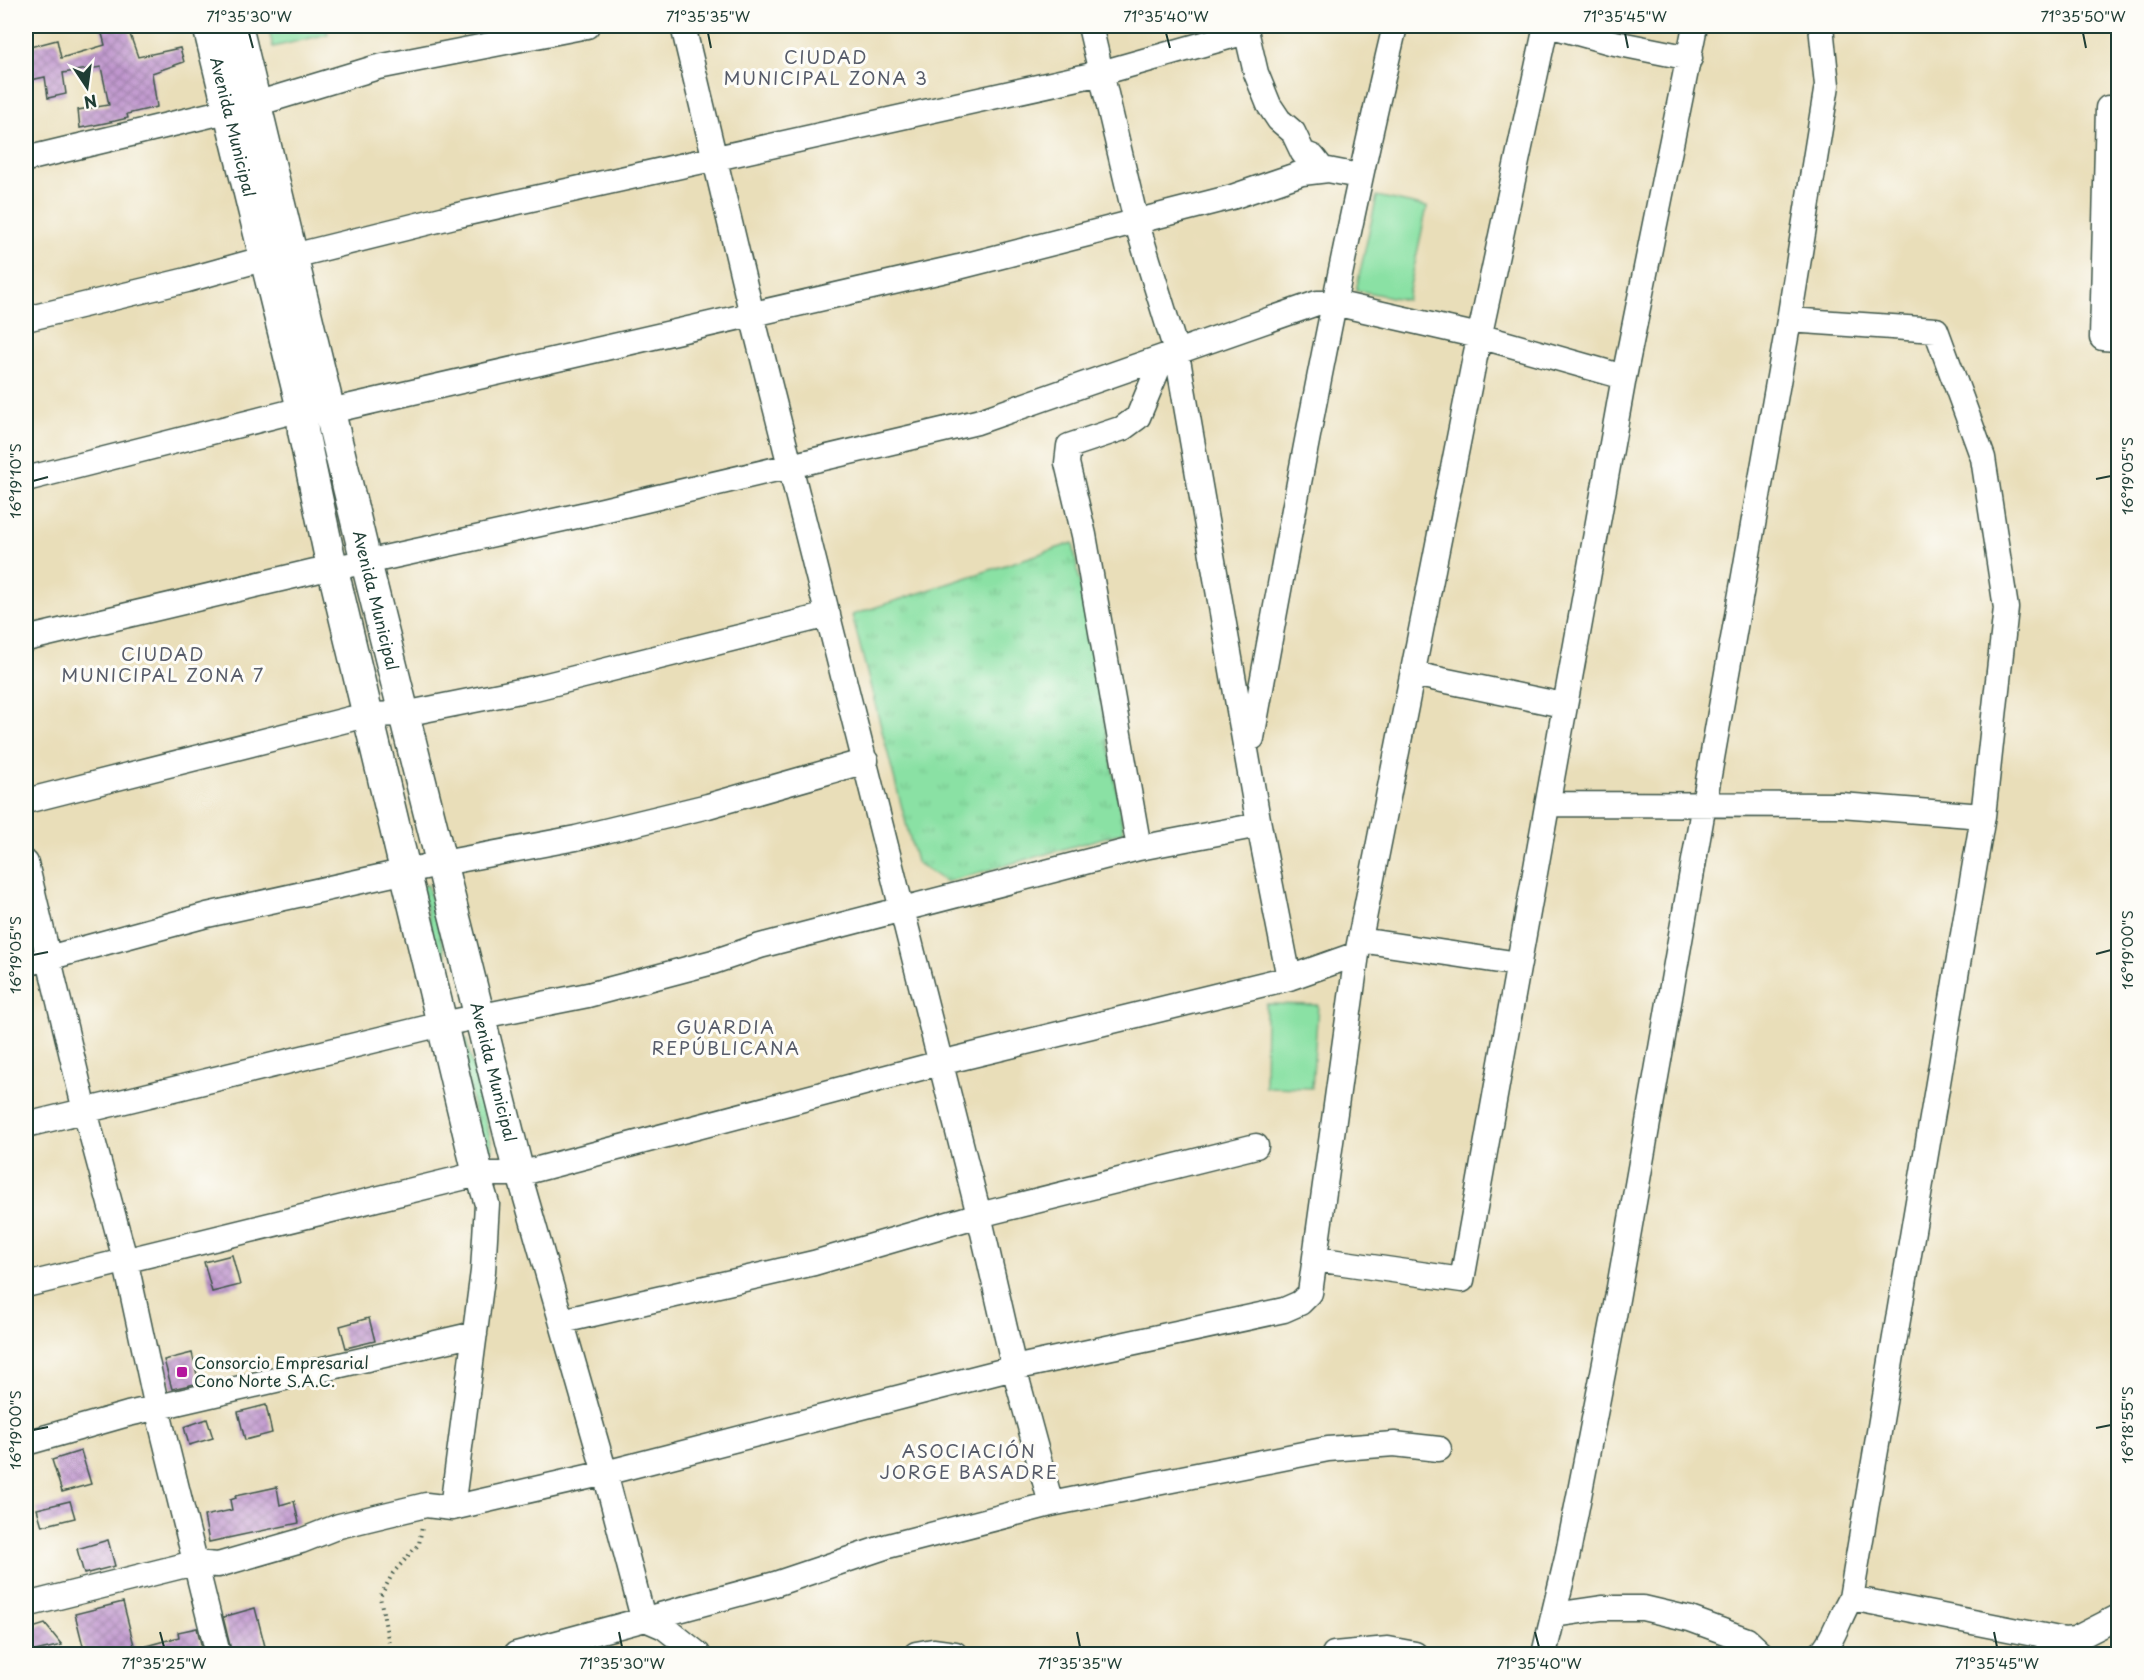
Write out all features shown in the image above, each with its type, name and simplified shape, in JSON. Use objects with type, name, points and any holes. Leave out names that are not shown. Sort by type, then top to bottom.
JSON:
[{"type":"street","name":"Avenida Municipal","points":[[208,26],[242,107],[316,410],[366,562],[519,1174]]},
{"type":"street","name":"Avenida Municipal","points":[[237,26],[242,107]]},
{"type":"street","points":[[26,159],[242,107],[378,67],[586,26]]},
{"type":"street","points":[[683,26],[752,315],[979,1215],[1014,1368],[1051,1504]]},
{"type":"street","points":[[1090,26],[1170,356],[1249,755],[1259,825],[1289,978]]},
{"type":"street","points":[[1249,755],[1359,176],[1395,26]]},
{"type":"street","points":[[26,1605],[195,1563],[218,1565],[302,1541],[339,1526],[426,1505],[452,1508],[606,1473],[1014,1368],[1284,1310],[1300,1303],[1310,1293],[1359,947],[1479,336],[1546,26]]},
{"type":"street","points":[[1552,26],[1610,42],[1690,58]]},
{"type":"street","points":[[1316,1259],[1462,1280],[1548,804],[1563,705],[1624,377],[1695,26]]},
{"type":"street","points":[[1544,1654],[1554,1615],[1614,1316],[1789,320],[1827,85],[1821,26]]},
{"type":"street","points":[[26,319],[454,216],[1101,74],[1245,29],[1256,73],[1269,105],[1278,120],[1293,132],[1303,153],[1313,157],[1323,170]]},
{"type":"street","points":[[2108,108],[2102,338],[2118,339]]},
{"type":"street","points":[[26,479],[316,410],[752,315],[970,264],[1232,197],[1302,173],[1323,170],[1359,176]]},
{"type":"street","points":[[26,639],[333,568],[791,467],[977,422],[1317,303],[1334,303],[1479,336],[1624,377]]},
{"type":"street","points":[[1789,320],[1936,330],[1983,458],[2006,608],[1983,816],[1851,1598],[1839,1616],[1825,1650],[1819,1654]]},
{"type":"street","points":[[1139,848],[1084,536],[1067,464],[1069,446],[1123,428],[1138,417],[1170,356]]},
{"type":"street","name":"Avenida Municipal","points":[[316,410],[303,431],[333,568],[478,1174]]},
{"type":"street","points":[[26,801],[368,715],[404,714],[535,688],[828,615]]},
{"type":"street","points":[[1413,674],[1563,705]]},
{"type":"street","points":[[37,962],[207,915],[443,863],[576,838],[708,807],[866,761]]},
{"type":"street","points":[[1548,804],[1841,805],[1983,816]]},
{"type":"street","points":[[26,1125],[442,1024],[588,995],[1139,848],[1259,825]]},
{"type":"street","points":[[26,863],[37,962],[86,1111],[125,1259],[157,1408],[218,1654]]},
{"type":"street","points":[[26,1285],[478,1174],[519,1174],[940,1063],[1289,978],[1359,947],[1519,964]]},
{"type":"street","points":[[562,1321],[814,1263],[979,1215],[1256,1146]]},
{"type":"street","points":[[452,1508],[483,1271],[487,1204],[478,1174]]},
{"type":"street","points":[[519,1174],[606,1473],[643,1618]]},
{"type":"street","points":[[26,1443],[157,1408],[475,1334]]},
{"type":"street","points":[[516,1654],[776,1584],[888,1546],[1051,1504],[1328,1449],[1394,1444],[1439,1449]]},
{"type":"street","points":[[1851,1598],[2064,1640],[2075,1639],[2118,1617]]},
{"type":"street","points":[[1554,1615],[1602,1608],[1643,1608],[1690,1619],[1747,1640],[1762,1654]]},
{"type":"street","points":[[643,1618],[664,1628],[698,1654]]},
{"type":"street","points":[[1334,1654],[1388,1649],[1415,1654]]},
{"type":"street","points":[[916,1654],[933,1651],[956,1654]]},
{"type":"path","points":[[391,1654],[380,1597],[393,1573],[419,1544],[426,1505]]},
{"type":"green space","points":[[268,26],[326,26],[328,34],[273,47]]},
{"type":"green space","points":[[1377,196],[1427,207],[1407,300],[1356,290]]},
{"type":"green space","points":[[1073,543],[1124,832],[946,882],[916,862],[852,615]]},
{"type":"green space","points":[[428,885],[456,998],[447,1001],[421,886]]},
{"type":"green space","points":[[1266,1004],[1318,1005],[1312,1088],[1265,1087]]},
{"type":"green space","points":[[466,1038],[493,1150],[483,1153],[459,1040]]},
{"type":"building","points":[[100,26],[127,26],[138,57],[180,48],[184,62],[152,73],[157,107],[127,114],[128,118],[80,128],[78,110],[109,105],[101,67],[63,73],[66,94],[48,98],[45,77],[26,81],[26,48],[57,40],[61,58],[105,45]]},
{"type":"building","points":[[232,1255],[240,1285],[212,1292],[204,1262]]},
{"type":"building","points":[[369,1318],[375,1341],[346,1348],[340,1326]]},
{"type":"building","name":"Consorcio Empresarial Cono Norte S.A.C.","points":[[192,1353],[199,1383],[172,1389],[164,1360]]},
{"type":"building","points":[[266,1405],[272,1433],[245,1440],[238,1412]]},
{"type":"building","points":[[207,1419],[213,1438],[189,1445],[184,1427]]},
{"type":"building","points":[[81,1451],[91,1484],[62,1492],[52,1460]]},
{"type":"building","points":[[277,1487],[280,1505],[294,1501],[299,1523],[209,1542],[204,1516],[232,1510],[230,1500],[236,1498],[235,1496]]},
{"type":"building","points":[[70,1501],[75,1518],[42,1526],[37,1509]]},
{"type":"building","points":[[108,1540],[115,1566],[84,1574],[77,1549]]},
{"type":"building","points":[[123,1602],[135,1649],[179,1637],[178,1632],[197,1628],[202,1648],[173,1654],[85,1654],[75,1614]]},
{"type":"building","points":[[255,1608],[267,1654],[232,1654],[223,1617]]},
{"type":"building","points":[[45,1624],[62,1645],[26,1653],[26,1630]]},
{"type":"place","name":"Consorcio Empresarial Cono Norte S.A.C.","points":[[182,1372]]},
{"type":"district","name":"CIUDAD MUNICIPAL ZONA 3","points":[[826,68]]},
{"type":"district","name":"CIUDAD MUNICIPAL ZONA 7","points":[[163,665]]},
{"type":"district","name":"GUARDIA REPÚBLICANA","points":[[726,1038]]},
{"type":"district","name":"ASOCIACIÓN JORGE BASADRE","points":[[969,1462]]}]
